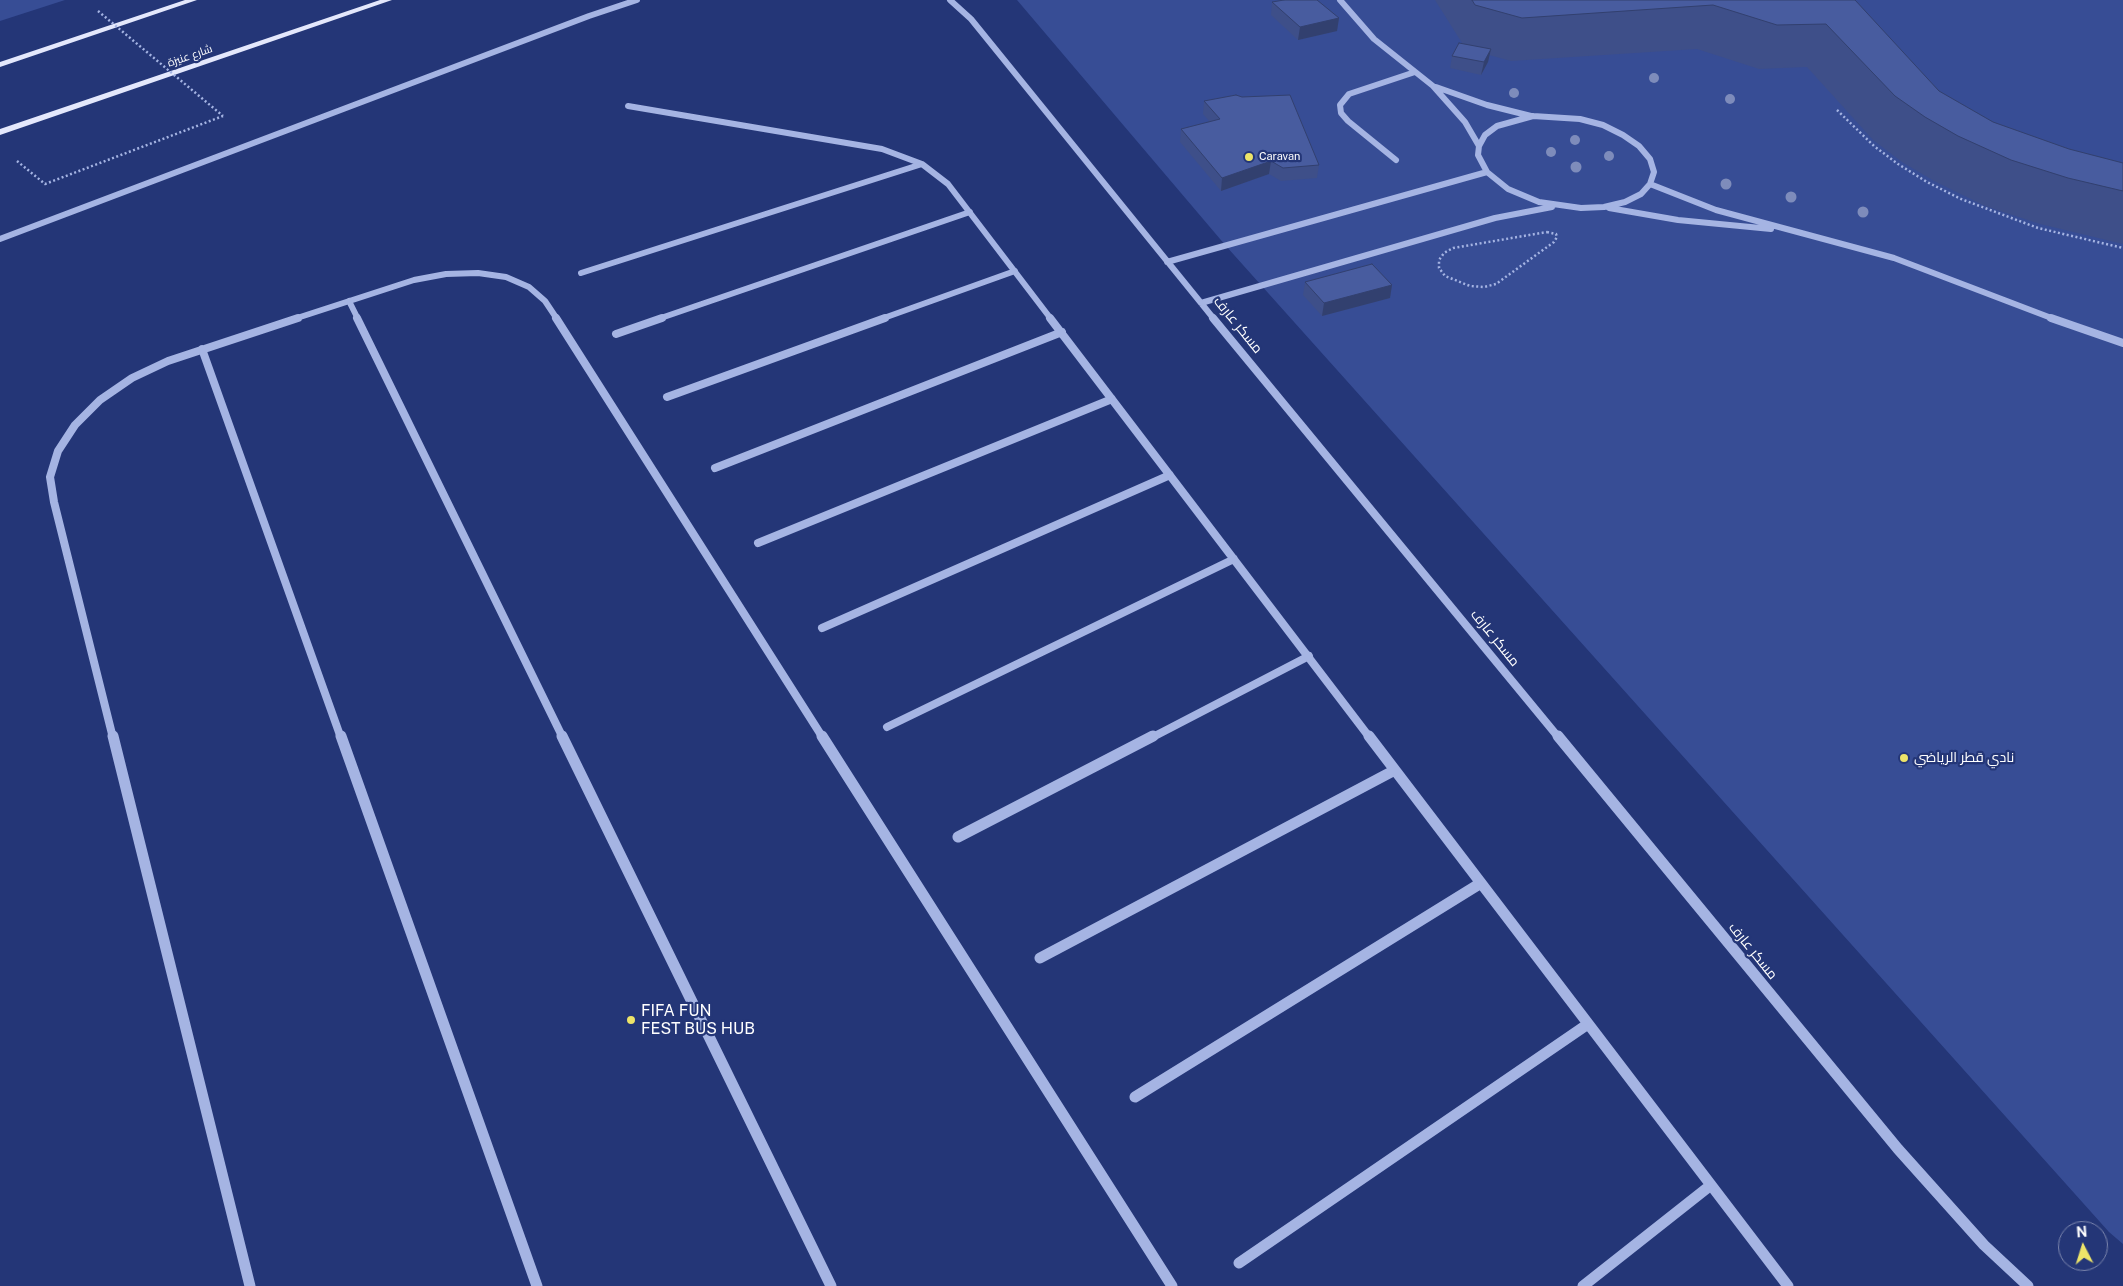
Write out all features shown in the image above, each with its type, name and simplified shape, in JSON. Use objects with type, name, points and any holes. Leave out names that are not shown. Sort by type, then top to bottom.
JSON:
[{"type":"main road","points":[[0,65],[193,0]]},
{"type":"main road","name":"شارع عنيزة","points":[[0,132],[388,0]]},
{"type":"street","points":[[0,240],[462,63],[637,0]]},
{"type":"street","name":"مسكر عارف","points":[[950,0],[971,19],[1167,262],[1898,1149],[1984,1245],[2028,1286]]},
{"type":"street","points":[[1396,160],[1348,121],[1341,113],[1340,106],[1343,99],[1349,94],[1415,72]]},
{"type":"street","points":[[1433,86],[1487,105],[1533,116]]},
{"type":"street","points":[[1433,86],[1465,122],[1479,146]]},
{"type":"street","points":[[628,106],[882,149],[922,164],[937,173],[948,184],[1788,1286]]},
{"type":"street","points":[[1533,116],[1580,119],[1623,135],[1639,146],[1650,159],[1654,172],[1650,184],[1641,194],[1625,202],[1604,207],[1582,208],[1539,202],[1508,189],[1487,172],[1478,154],[1479,146],[1485,135],[1497,126],[1533,116]]},
{"type":"street","points":[[581,273],[922,164]]},
{"type":"street","points":[[1167,262],[1487,172]]},
{"type":"street","points":[[1650,184],[1716,210],[1894,258],[2123,343]]},
{"type":"street","points":[[1201,302],[1495,218],[1557,206]]},
{"type":"street","points":[[616,334],[970,212]]},
{"type":"street","points":[[667,397],[1015,271]]},
{"type":"street","points":[[250,1286],[54,502],[50,477],[58,450],[75,425],[100,400],[132,378],[168,361],[202,349],[414,280],[446,274],[478,273],[514,280],[529,287],[545,301],[1172,1286]]},
{"type":"street","points":[[349,301],[831,1286]]},
{"type":"street","points":[[715,468],[1062,332]]},
{"type":"street","points":[[202,349],[537,1286]]},
{"type":"street","points":[[758,543],[1112,399]]},
{"type":"street","points":[[822,628],[1170,475]]},
{"type":"street","points":[[887,727],[1234,559]]},
{"type":"street","points":[[958,837],[1309,656]]},
{"type":"street","points":[[1040,958],[1395,770]]},
{"type":"street","points":[[1135,1097],[1481,883]]},
{"type":"street","points":[[1239,1263],[1588,1024]]},
{"type":"street","points":[[1583,1286],[1711,1185]]},
{"type":"lane","points":[[1340,0],[1374,39],[1433,86]]},
{"type":"lane","points":[[1604,207],[1708,224],[1792,231]]},
{"type":"lane","points":[[2114,341],[2123,349]]},
{"type":"path","points":[[15,159],[45,184],[223,116],[98,11]]},
{"type":"path","points":[[1837,110],[1874,146],[1898,164],[1927,182],[1961,199],[2038,228],[2123,248]]},
{"type":"path","points":[[1547,232],[1556,234],[1557,237],[1554,242],[1496,284],[1484,286],[1470,286],[1445,276],[1439,268],[1438,260],[1444,253],[1453,248],[1533,233],[1547,232]]},
{"type":"shaded area","points":[[0,0],[65,0],[0,21]]},
{"type":"shaded area","name":"نادي قطر الرياضي","points":[[1017,0],[2123,0],[2123,1244],[2108,1231],[2108,1221],[2099,1221],[1226,246]]},
{"type":"building","points":[[1317,0],[1339,18],[1300,27],[1272,2]]},
{"type":"building","points":[[1472,0],[1855,0],[1939,91],[1993,122],[2069,149],[2123,163],[2123,191],[2068,178],[2011,160],[1958,136],[1925,117],[1895,96],[1826,24],[1777,25],[1713,5],[1522,18],[1475,5]]},
{"type":"building","points":[[1459,43],[1491,49],[1484,62],[1452,56]]},
{"type":"building","points":[[1236,95],[1242,97],[1290,95],[1319,165],[1283,168],[1271,161],[1222,178],[1181,129],[1220,119],[1204,101]]},
{"type":"building","points":[[1372,264],[1392,285],[1324,303],[1305,282]]},
{"type":"place","name":"Caravan","points":[[1249,157]]},
{"type":"place","name":"نادي قطر الرياضي","points":[[1904,758]]},
{"type":"place","name":"FIFA FUN FEST BUS HUB","points":[[631,1020]]}]
